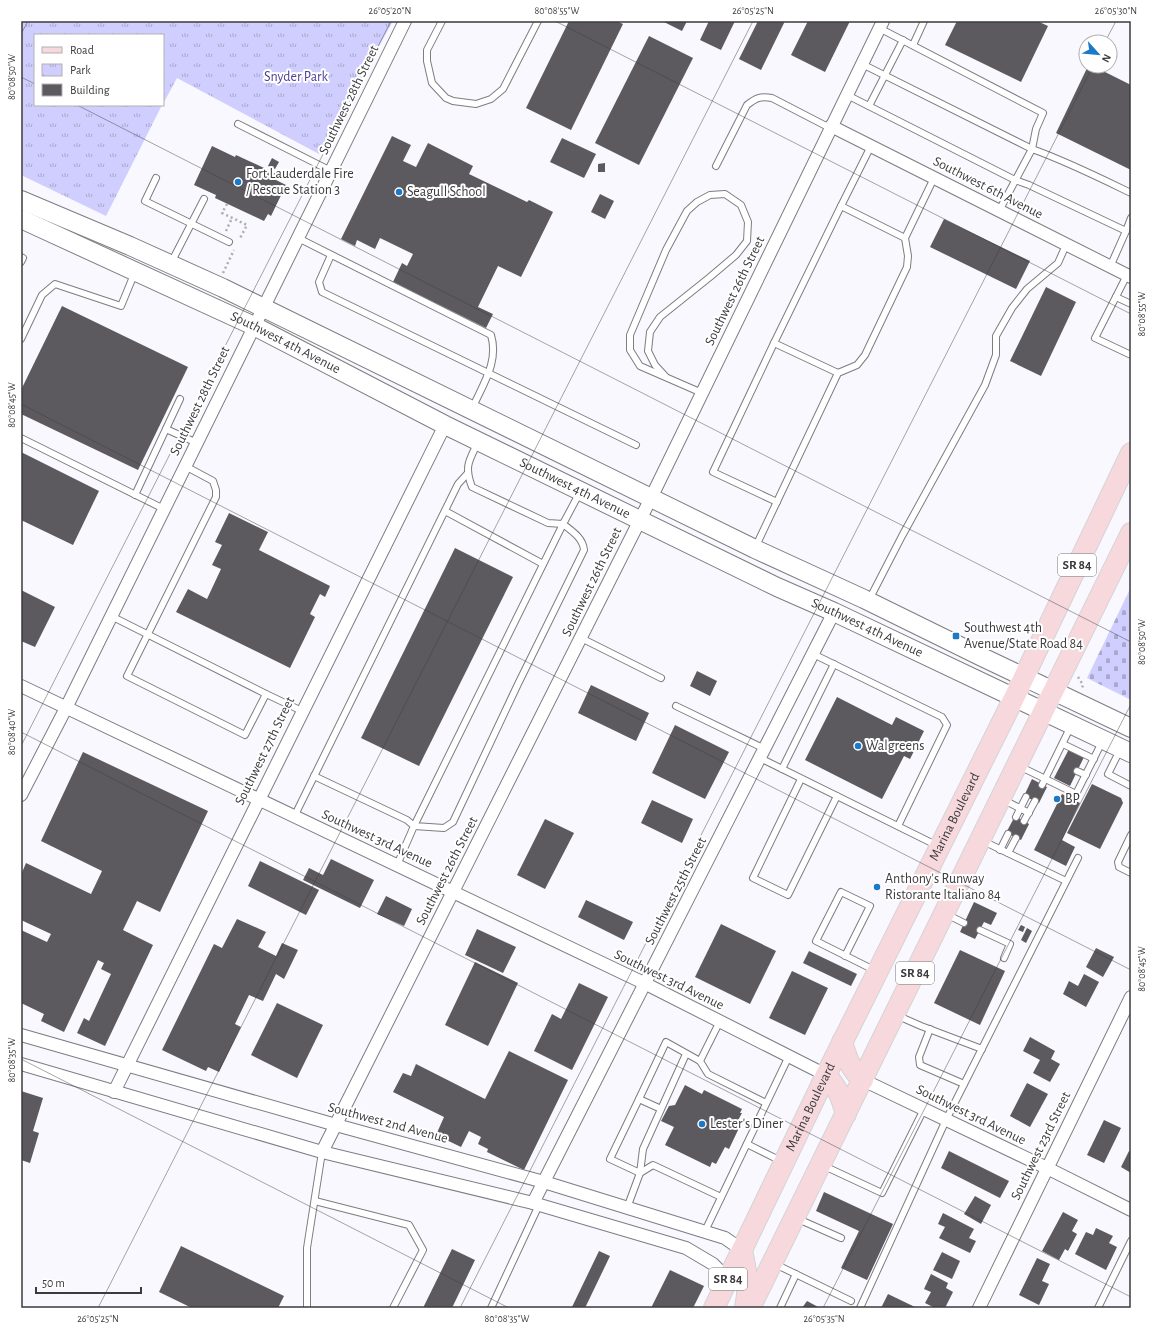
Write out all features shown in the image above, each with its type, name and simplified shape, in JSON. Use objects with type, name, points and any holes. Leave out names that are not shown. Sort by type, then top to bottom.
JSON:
[{"type":"main road","name":"Marina Boulevard","points":[[714,1308],[842,1042],[1014,698],[1131,453]]},
{"type":"main road","name":"SR 84","points":[[750,1308],[1131,533]]},
{"type":"main road","points":[[842,1042],[854,1073],[863,1080]]},
{"type":"main road","points":[[826,1075],[840,1092],[846,1114]]},
{"type":"main road","points":[[742,1250],[748,1276],[747,1301],[745,1308]]},
{"type":"street","name":"Southwest 28th Street","points":[[21,795],[66,708],[405,21]]},
{"type":"street","name":"Southwest 26th Street","points":[[322,1152],[651,498],[881,24]]},
{"type":"street","name":"Southwest 6th Avenue","points":[[831,127],[1129,276]]},
{"type":"street","name":"Southwest 4th Avenue","points":[[21,200],[170,264],[264,308],[755,549],[869,601],[1131,728]]},
{"type":"street","name":"Southwest 4th Avenue","points":[[21,219],[254,326],[479,441],[777,587],[834,612],[1126,751]]},
{"type":"street","name":"Southwest 27th Street","points":[[114,1092],[445,424]]},
{"type":"street","name":"Southwest 25th Street","points":[[536,1204],[544,1182],[834,612]]},
{"type":"street","name":"Southwest 3rd Avenue","points":[[21,686],[646,984],[826,1075]]},
{"type":"street","name":"Southwest 23rd Street","points":[[979,1308],[1131,997]]},
{"type":"street","name":"Southwest 2nd Avenue","points":[[21,1035],[336,1125],[544,1182],[727,1238],[742,1250]]},
{"type":"street","points":[[21,1064],[322,1152],[536,1204],[686,1248],[713,1264],[728,1279]]},
{"type":"street","name":"Southwest 3rd Avenue","points":[[863,1080],[1131,1210]]},
{"type":"lane","points":[[442,21],[427,50],[427,61],[432,83],[446,98],[453,102],[476,104],[491,99],[503,89],[538,21]]},
{"type":"lane","points":[[913,45],[924,21]]},
{"type":"lane","points":[[881,24],[902,40],[1044,112],[1036,129],[1032,150],[999,211]]},
{"type":"lane","points":[[869,106],[902,40]]},
{"type":"lane","points":[[862,64],[1032,150],[1053,156],[1131,193]]},
{"type":"lane","points":[[847,95],[1015,180],[1029,185],[1126,231]]},
{"type":"lane","points":[[716,166],[747,105],[753,100],[763,96],[772,98],[831,127]]},
{"type":"lane","points":[[238,124],[331,171]]},
{"type":"lane","points":[[777,502],[712,472],[871,146]]},
{"type":"lane","points":[[156,178],[145,201],[229,242]]},
{"type":"lane","points":[[755,549],[838,373],[857,364],[865,355],[907,267],[908,256],[905,238],[934,178]]},
{"type":"lane","points":[[666,377],[655,365],[648,350],[650,332],[660,317],[726,264],[736,255],[747,241],[748,222],[746,213],[741,205],[725,194],[710,194],[697,202],[687,211],[666,250],[630,335],[630,350],[640,366],[666,377],[702,392]]},
{"type":"lane","points":[[170,264],[204,199]]},
{"type":"lane","points":[[841,206],[905,238]]},
{"type":"lane","points":[[1110,267],[1131,218]]},
{"type":"lane","points":[[298,238],[491,335],[494,345],[493,362],[472,410]]},
{"type":"lane","points":[[869,601],[902,536],[985,385],[996,355],[996,336],[1012,308],[1027,289],[1058,263],[1066,245]]},
{"type":"lane","points":[[331,255],[320,282],[322,292],[636,445]]},
{"type":"lane","points":[[21,257],[23,258],[21,262]]},
{"type":"lane","points":[[21,339],[42,295],[55,284],[121,306],[136,271]]},
{"type":"lane","points":[[1129,276],[1116,297],[1095,338],[1131,355]]},
{"type":"lane","points":[[1116,297],[1131,304]]},
{"type":"lane","points":[[774,343],[838,373]]},
{"type":"lane","points":[[135,495],[180,399]]},
{"type":"lane","points":[[166,429],[197,443]]},
{"type":"lane","points":[[21,438],[164,509]]},
{"type":"lane","points":[[314,776],[407,820],[414,826],[444,828],[453,822],[518,684],[584,550],[583,544],[575,534],[563,524],[548,523],[472,487],[467,464],[479,441]]},
{"type":"lane","points":[[185,466],[213,481],[216,490],[216,497],[127,676],[245,735],[266,694]]},
{"type":"lane","points":[[294,817],[385,629],[458,484],[468,473]]},
{"type":"lane","points":[[397,865],[414,826],[543,564],[581,491]]},
{"type":"lane","points":[[445,511],[543,564]]},
{"type":"lane","points":[[111,616],[302,711]]},
{"type":"lane","points":[[581,638],[661,678]]},
{"type":"lane","points":[[813,654],[942,717],[947,726],[898,826]]},
{"type":"lane","points":[[782,769],[834,664]]},
{"type":"lane","points":[[676,706],[763,753],[782,769],[940,847]]},
{"type":"lane","points":[[1044,782],[1072,725]]},
{"type":"lane","points":[[1017,765],[1044,782],[1076,794],[1103,740]]},
{"type":"lane","points":[[1063,744],[1094,759]]},
{"type":"lane","points":[[1126,751],[1108,774],[1131,786]]},
{"type":"lane","points":[[1055,760],[1062,763]]},
{"type":"lane","points":[[1077,771],[1086,775]]},
{"type":"lane","points":[[802,779],[753,878],[788,895],[837,796]]},
{"type":"lane","points":[[1016,817],[1026,797]]},
{"type":"lane","points":[[1000,798],[1029,813]]},
{"type":"lane","points":[[1024,821],[1034,801]]},
{"type":"lane","points":[[1000,850],[1008,834]]},
{"type":"lane","points":[[1131,835],[1118,862],[1119,867],[1131,873]]},
{"type":"lane","points":[[1008,853],[1016,838]]},
{"type":"lane","points":[[980,840],[1066,881]]},
{"type":"lane","points":[[860,1308],[946,1120],[1078,858]]},
{"type":"lane","points":[[845,956],[870,906],[841,892],[816,941],[845,956],[877,972]]},
{"type":"lane","points":[[944,913],[964,923]]},
{"type":"lane","points":[[980,930],[1010,944],[1004,958]]},
{"type":"lane","points":[[895,1014],[982,1049]]},
{"type":"lane","points":[[700,1061],[720,1021]]},
{"type":"lane","points":[[930,1029],[918,1057],[920,1065],[964,1084]]},
{"type":"lane","points":[[640,1174],[610,1159],[666,1042],[700,1061],[708,1074],[766,1103]]},
{"type":"lane","points":[[627,1208],[640,1174],[643,1149],[686,1054]]},
{"type":"lane","points":[[705,1232],[788,1056]]},
{"type":"lane","points":[[639,1099],[661,1109]]},
{"type":"lane","points":[[821,1164],[882,1193],[924,1109]]},
{"type":"lane","points":[[746,1144],[784,1162]]},
{"type":"lane","points":[[307,1308],[308,1248],[322,1152]]},
{"type":"lane","points":[[640,1174],[653,1165],[721,1197]]},
{"type":"lane","points":[[315,1200],[409,1225],[423,1250],[393,1308]]},
{"type":"lane","points":[[491,1308],[536,1204]]},
{"type":"lane","points":[[794,1217],[841,1238]]},
{"type":"lane","points":[[1098,1308],[1131,1241]]},
{"type":"lane","points":[[772,1262],[851,1301]]},
{"type":"lane","points":[[780,1308],[796,1274]]},
{"type":"path","points":[[226,231],[232,218]]},
{"type":"green space","name":"Snyder Park","points":[[21,21],[393,21],[319,154],[177,78],[164,102],[164,34],[34,34],[34,106],[161,106],[106,216],[21,175]]},
{"type":"green space","points":[[1131,587],[1131,700],[1087,678]]},
{"type":"building","points":[[569,21],[616,21],[623,24],[571,130],[526,108]]},
{"type":"building","points":[[662,21],[687,21],[682,31]]},
{"type":"building","points":[[709,21],[735,21],[721,50],[700,40]]},
{"type":"building","points":[[758,21],[785,21],[761,70],[739,59]]},
{"type":"building","points":[[808,21],[850,21],[825,72],[791,55]]},
{"type":"building","points":[[957,21],[1037,21],[1048,26],[1021,82],[945,45]]},
{"type":"building","points":[[649,36],[693,58],[639,165],[595,143]]},
{"type":"building","points":[[1084,74],[1109,74],[1131,85],[1131,170],[1056,133]]},
{"type":"building","points":[[392,136],[411,145],[403,161],[416,167],[428,143],[473,166],[469,174],[527,202],[529,200],[553,212],[521,277],[498,266],[478,307],[493,314],[486,328],[393,282],[402,263],[407,266],[413,254],[380,238],[375,249],[357,240],[355,246],[341,239]]},
{"type":"building","points":[[562,138],[596,154],[584,178],[550,162]]},
{"type":"building","name":"Fort Lauderdale Fire / Rescue Station 3","points":[[212,146],[235,157],[236,155],[279,175],[276,180],[286,185],[271,216],[268,214],[264,221],[215,198],[216,195],[194,185]]},
{"type":"building","points":[[272,158],[279,162],[275,169],[268,166]]},
{"type":"building","points":[[605,163],[605,172],[598,172],[598,164]]},
{"type":"building","points":[[600,194],[614,201],[605,219],[591,212]]},
{"type":"building","points":[[944,219],[1030,261],[1016,289],[930,247]]},
{"type":"building","points":[[1046,287],[1076,302],[1041,376],[1010,361]]},
{"type":"building","points":[[62,306],[188,367],[138,470],[21,414],[21,390]]},
{"type":"building","points":[[21,452],[99,491],[73,545],[21,520]]},
{"type":"building","points":[[229,513],[268,532],[259,550],[330,586],[325,597],[320,594],[310,614],[315,617],[290,668],[176,612],[188,589],[207,599],[221,569],[212,565],[222,545],[215,542]]},
{"type":"building","points":[[455,548],[513,577],[419,766],[361,738]]},
{"type":"building","points":[[21,590],[55,607],[35,647],[21,641]]},
{"type":"building","points":[[697,671],[717,681],[710,696],[690,686]]},
{"type":"building","points":[[591,685],[649,713],[636,741],[578,713]]},
{"type":"building","points":[[837,697],[892,725],[896,717],[924,731],[910,759],[904,756],[882,799],[805,760]]},
{"type":"building","points":[[675,725],[729,752],[705,799],[652,773]]},
{"type":"building","points":[[1069,749],[1084,757],[1070,786],[1054,778]]},
{"type":"building","points":[[83,752],[208,811],[160,912],[137,901],[123,930],[153,945],[105,1046],[77,1033],[84,1018],[89,1021],[111,974],[101,969],[104,963],[98,960],[64,1032],[41,1021],[44,1014],[21,1003],[21,930],[47,942],[51,934],[21,920],[21,875],[26,863],[91,894],[102,871],[41,841]]},
{"type":"building","points":[[1032,779],[1047,787],[1039,803],[1024,796]]},
{"type":"building","points":[[1092,784],[1121,798],[1123,803],[1100,849],[1067,833]]},
{"type":"building","points":[[1062,794],[1080,803],[1062,840],[1075,847],[1066,866],[1034,850]]},
{"type":"building","points":[[652,800],[693,819],[682,843],[641,823]]},
{"type":"building","points":[[1015,816],[1029,824],[1021,840],[1006,833]]},
{"type":"building","points":[[545,819],[574,833],[545,889],[517,875]]},
{"type":"building","points":[[331,859],[374,880],[360,908],[303,880],[309,868],[323,875]]},
{"type":"building","points":[[260,861],[319,890],[306,915],[248,886]]},
{"type":"building","points":[[386,896],[412,909],[404,926],[377,914]]},
{"type":"building","points":[[586,900],[633,922],[624,940],[578,917]]},
{"type":"building","points":[[974,902],[997,913],[991,925],[984,922],[975,939],[960,932]]},
{"type":"building","points":[[237,919],[266,932],[258,947],[276,956],[282,943],[298,950],[284,979],[276,974],[263,1001],[249,995],[235,1024],[241,1027],[219,1072],[208,1067],[206,1071],[162,1050],[214,944],[222,948]]},
{"type":"building","points":[[721,924],[776,951],[750,1004],[695,977]]},
{"type":"building","points":[[1021,925],[1025,927],[1023,932],[1018,930]]},
{"type":"building","points":[[1027,928],[1032,931],[1026,943],[1021,940]]},
{"type":"building","points":[[477,929],[516,947],[503,973],[465,955]]},
{"type":"building","points":[[1096,948],[1114,957],[1103,977],[1086,967]]},
{"type":"building","points":[[960,950],[1005,971],[980,1025],[934,1003]]},
{"type":"building","points":[[809,951],[857,974],[851,986],[803,963]]},
{"type":"building","points":[[475,962],[518,983],[488,1046],[445,1025]]},
{"type":"building","points":[[792,971],[828,988],[805,1035],[769,1018]]},
{"type":"building","points":[[1084,974],[1099,982],[1086,1007],[1063,994],[1069,981],[1078,986]]},
{"type":"building","points":[[579,983],[608,997],[572,1070],[534,1051],[552,1014],[561,1019]]},
{"type":"building","points":[[277,1003],[323,1025],[297,1078],[251,1055]]},
{"type":"building","points":[[1030,1037],[1055,1051],[1051,1059],[1060,1064],[1050,1082],[1033,1073],[1040,1060],[1023,1051]]},
{"type":"building","points":[[509,1051],[568,1080],[524,1170],[487,1152],[488,1149],[478,1144],[481,1137],[469,1131],[461,1147],[436,1135],[444,1117],[393,1092],[403,1073],[411,1076],[416,1064],[485,1099]]},
{"type":"building","points":[[1027,1083],[1048,1094],[1030,1127],[1010,1116]]},
{"type":"building","name":"Lester's Diner","points":[[685,1085],[702,1094],[704,1090],[742,1109],[740,1113],[742,1113],[735,1126],[739,1128],[729,1149],[725,1147],[716,1164],[712,1162],[710,1167],[665,1145],[674,1127],[661,1121],[669,1106],[675,1105]]},
{"type":"building","points":[[21,1091],[43,1098],[33,1131],[39,1133],[30,1163],[21,1160]]},
{"type":"building","points":[[1104,1120],[1121,1128],[1104,1163],[1087,1155]]},
{"type":"building","points":[[949,1151],[1009,1181],[1000,1198],[941,1168]]},
{"type":"building","points":[[1129,1151],[1131,1152],[1131,1173],[1121,1167]]},
{"type":"building","points":[[824,1192],[893,1224],[867,1280],[841,1268],[859,1231],[816,1211]]},
{"type":"building","points":[[975,1196],[991,1205],[981,1224],[964,1214]]},
{"type":"building","points":[[1063,1212],[1078,1220],[1072,1231],[1077,1234],[1068,1251],[1065,1249],[1059,1260],[1042,1251]]},
{"type":"building","points":[[943,1213],[974,1229],[969,1238],[976,1241],[970,1253],[939,1238],[945,1227],[938,1224]]},
{"type":"building","points":[[1096,1228],[1113,1236],[1109,1243],[1117,1247],[1106,1270],[1075,1254],[1086,1232],[1093,1235]]},
{"type":"building","points":[[181,1246],[284,1296],[278,1308],[192,1308],[159,1292]]},
{"type":"building","points":[[452,1249],[475,1260],[452,1308],[423,1308]]},
{"type":"building","points":[[599,1251],[610,1256],[585,1308],[573,1308],[572,1307]]},
{"type":"building","points":[[942,1252],[960,1261],[952,1279],[933,1270]]},
{"type":"building","points":[[1037,1258],[1050,1264],[1042,1281],[1049,1284],[1039,1305],[1019,1295]]},
{"type":"building","points":[[670,1270],[704,1286],[693,1308],[651,1308]]},
{"type":"building","points":[[931,1274],[948,1283],[946,1288],[953,1292],[945,1308],[935,1308],[925,1303],[931,1292],[924,1289]]},
{"type":"building","points":[[888,1294],[917,1308],[881,1308]]},
{"type":"building","points":[[807,1301],[820,1308],[802,1308]]},
{"type":"place","name":"Fort Lauderdale Fire / Rescue Station 3","points":[[238,182]]},
{"type":"place","name":"Seagull School","points":[[399,192]]},
{"type":"place","name":"Southwest 4th Avenue/State Road 84","points":[[956,636]]},
{"type":"place","name":"Walgreens","points":[[858,746]]},
{"type":"place","name":"BP","points":[[1057,799]]},
{"type":"place","name":"Anthony's Runway Ristorante Italiano 84","points":[[877,887]]},
{"type":"place","name":"Lester's Diner","points":[[702,1124]]}]
